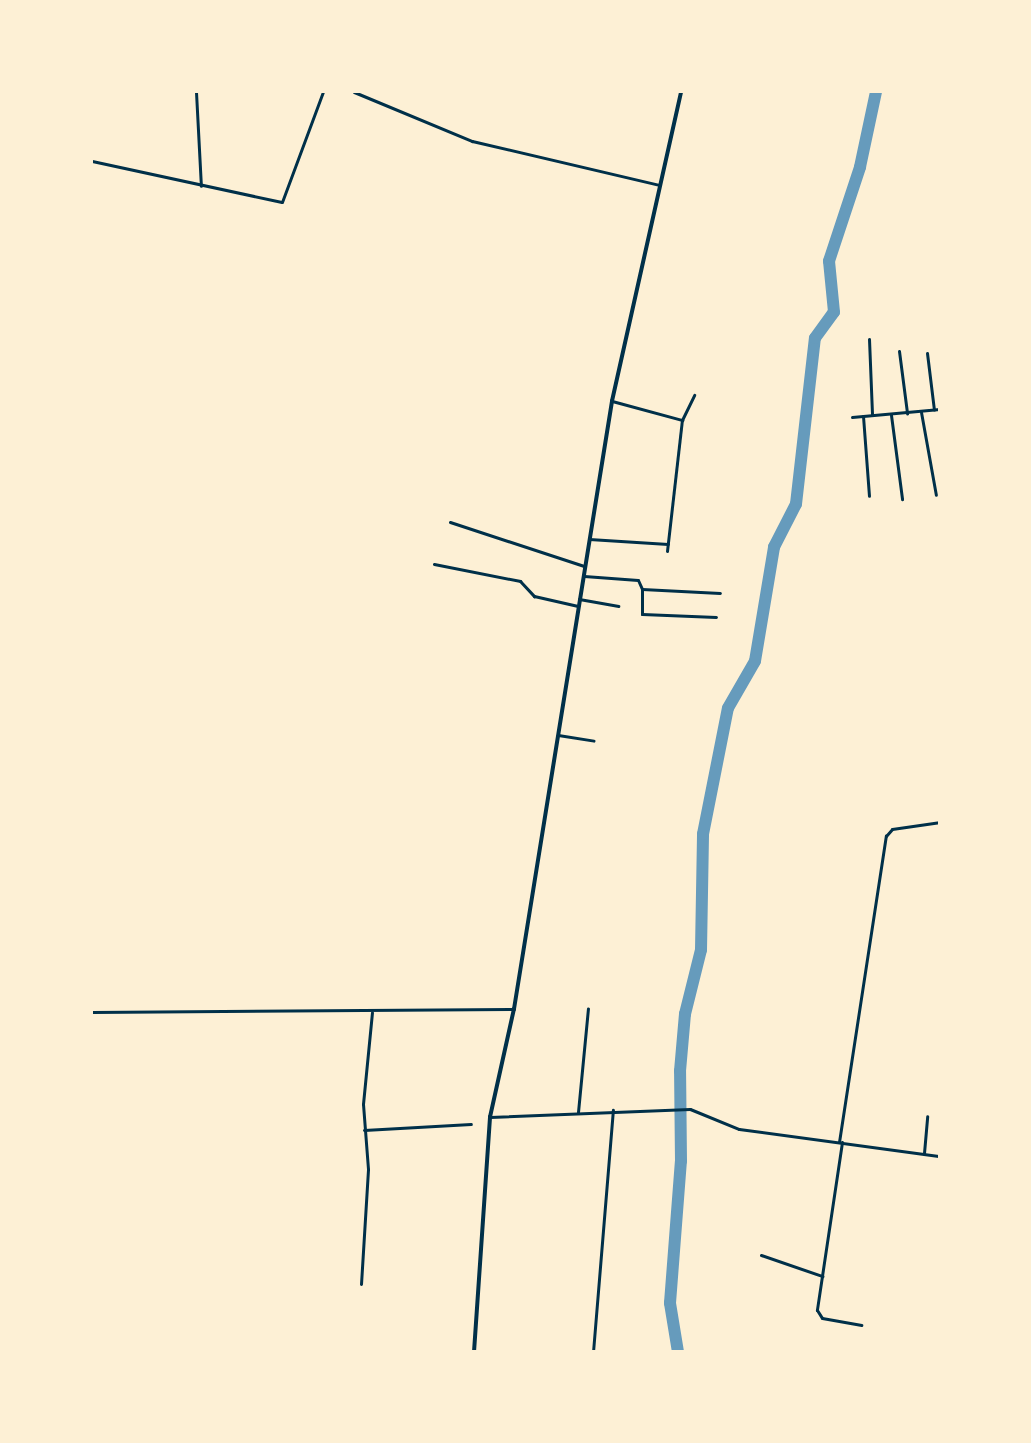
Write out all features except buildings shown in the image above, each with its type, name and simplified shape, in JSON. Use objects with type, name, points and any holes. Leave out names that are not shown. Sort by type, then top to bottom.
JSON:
[{"type":"street","points":[[196,92],[201,186]]},
{"type":"street","points":[[92,161],[273,203],[285,200],[323,92]]},
{"type":"street","points":[[354,92],[472,141],[659,185]]},
{"type":"street","points":[[474,1352],[490,1118],[514,1010],[582,576],[612,401],[681,92]]},
{"type":"street","points":[[869,339],[872,416]]},
{"type":"street","points":[[899,351],[907,413]]},
{"type":"street","points":[[927,353],[934,410]]},
{"type":"street","points":[[667,551],[682,420],[694,395]]},
{"type":"street","points":[[612,401],[682,420]]},
{"type":"street","points":[[852,417],[939,410]]},
{"type":"street","points":[[921,412],[936,495]]},
{"type":"street","points":[[891,415],[902,499]]},
{"type":"street","points":[[863,416],[868,496]]},
{"type":"street","points":[[450,522],[584,566]]},
{"type":"street","points":[[588,539],[668,543]]},
{"type":"street","points":[[434,564],[520,580],[534,596],[578,606]]},
{"type":"street","points":[[582,576],[638,580],[642,589],[642,614],[716,617]]},
{"type":"street","points":[[642,589],[720,593]]},
{"type":"street","points":[[579,599],[618,606]]},
{"type":"street","points":[[558,735],[594,741]]},
{"type":"street","points":[[861,1325],[820,1316],[822,1276],[886,836],[892,829],[939,822]]},
{"type":"street","points":[[92,1012],[306,1008],[372,1012],[514,1010]]},
{"type":"street","points":[[578,1112],[588,1008]]},
{"type":"street","points":[[361,1284],[368,1169],[364,1130],[372,1012]]},
{"type":"street","points":[[490,1118],[613,1110],[690,1109],[739,1128],[939,1155]]},
{"type":"street","points":[[593,1352],[613,1110]]},
{"type":"street","points":[[924,1153],[927,1116]]},
{"type":"street","points":[[364,1130],[471,1124]]},
{"type":"street","points":[[761,1255],[822,1276]]},
{"type":"waterway","points":[[678,1352],[670,1303],[681,1161],[680,1071],[685,1014],[701,950],[703,834],[728,708],[755,661],[774,547],[796,504],[815,338],[834,312],[829,261],[860,167],[876,92]]}]
